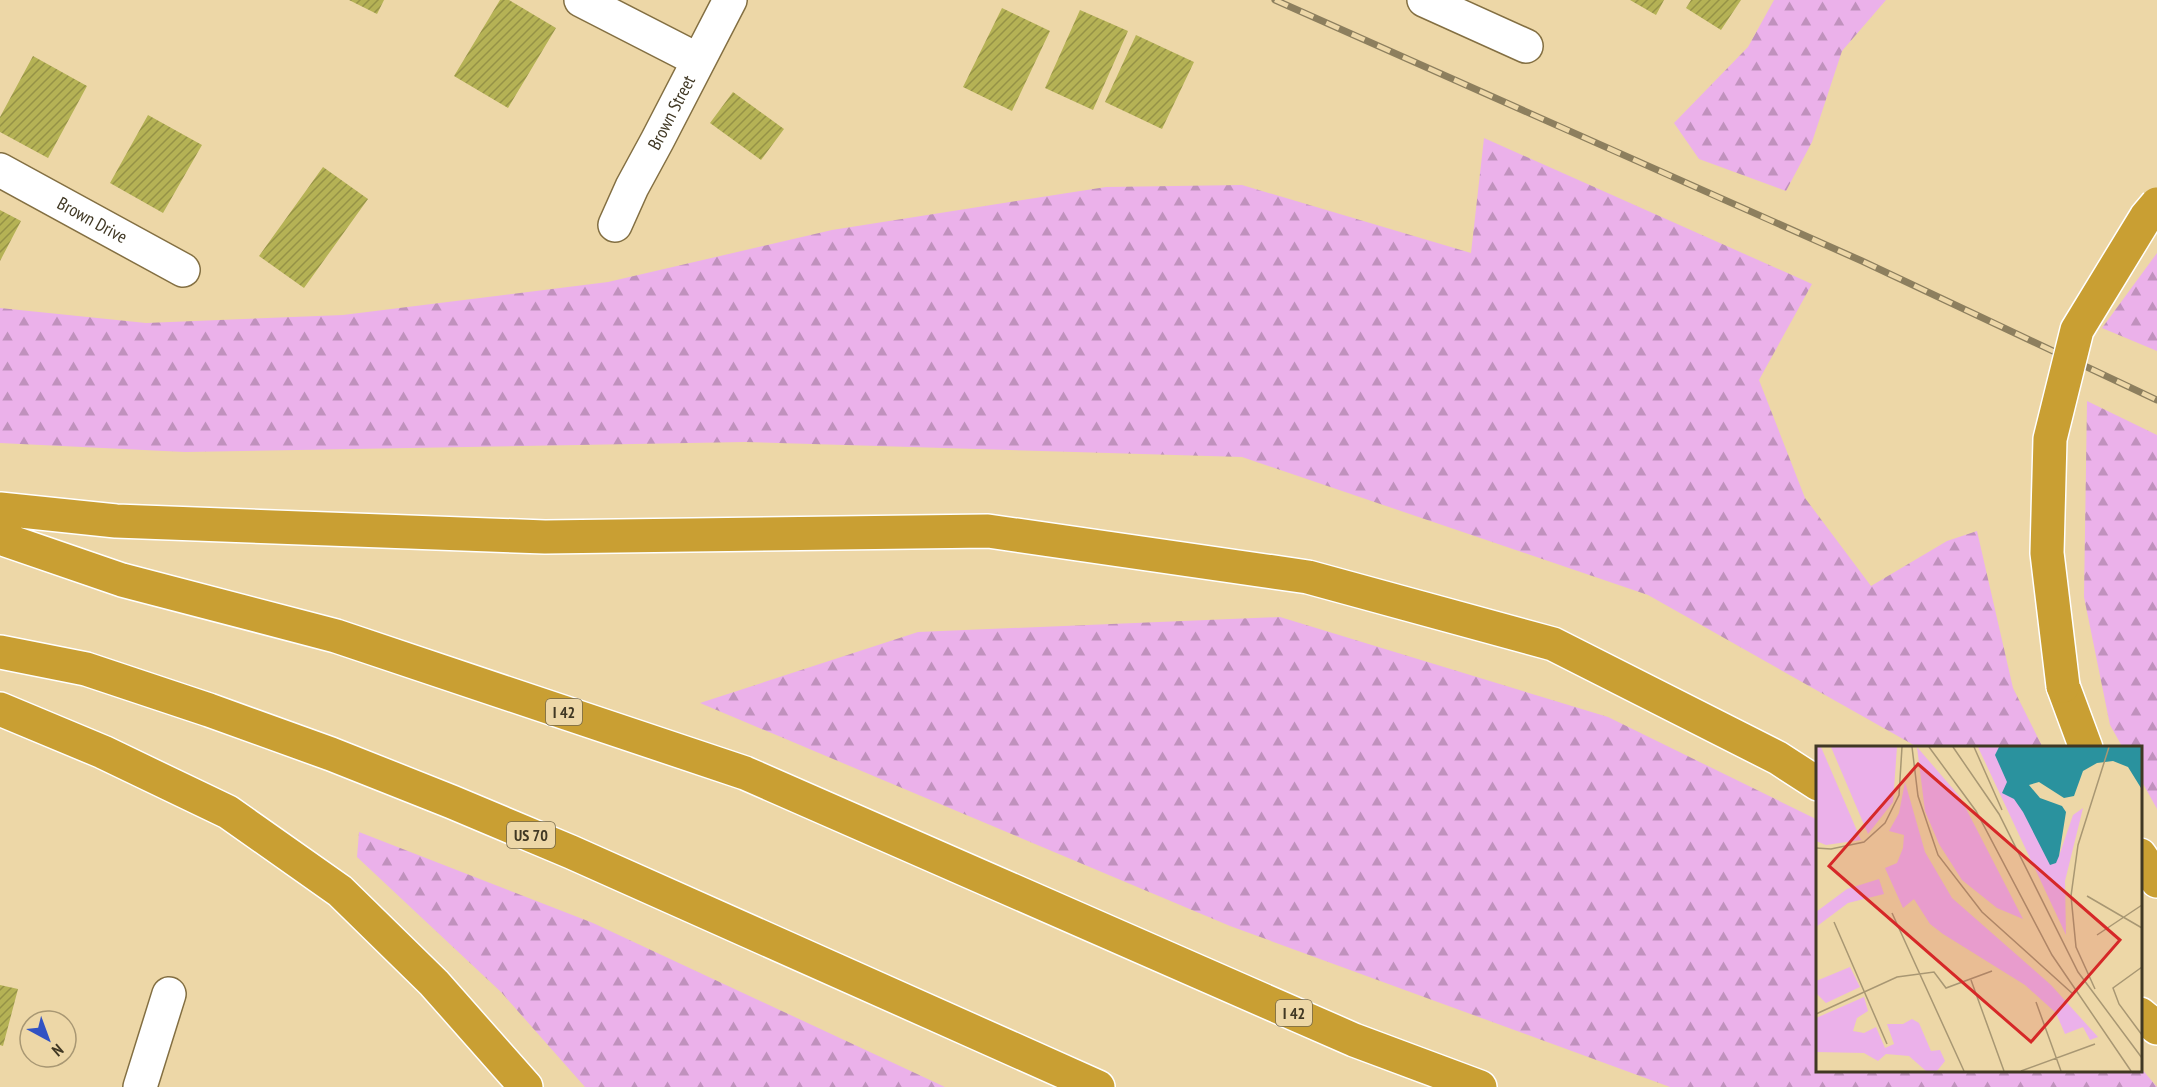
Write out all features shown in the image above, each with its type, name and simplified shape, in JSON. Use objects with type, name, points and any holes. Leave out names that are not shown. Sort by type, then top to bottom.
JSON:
[{"type":"highway","points":[[2085,746],[2063,686],[2047,553],[2050,439],[2077,330],[2146,217],[2157,204]]},
{"type":"highway","points":[[0,509],[116,521],[545,537],[988,531],[1297,575],[1552,644],[1778,758],[1816,783]]},
{"type":"highway","name":"I 42","points":[[0,538],[122,580],[336,636],[745,773],[1354,1040],[1480,1087]]},
{"type":"highway","name":"US 70","points":[[0,652],[86,669],[331,754],[571,852],[1098,1087]]},
{"type":"highway","points":[[0,708],[103,752],[228,812],[340,891],[434,983],[526,1087]]},
{"type":"highway","points":[[2142,858],[2157,881]]},
{"type":"highway","points":[[2142,1016],[2157,1028]]},
{"type":"highway","points":[[1045,1064],[1085,1087]]},
{"type":"street","points":[[581,0],[698,60]]},
{"type":"street","name":"Brown Street","points":[[615,225],[632,187],[730,0]]},
{"type":"street","points":[[1424,0],[1526,46]]},
{"type":"street","name":"Brown Drive","points":[[0,170],[183,270]]},
{"type":"street","points":[[140,1087],[169,994]]},
{"type":"green space","points":[[1774,0],[1886,0],[1842,51],[1812,142],[1786,191],[1699,159],[1674,123],[1748,47]]},
{"type":"green space","points":[[1484,138],[1812,284],[1759,380],[1805,498],[1871,586],[1947,541],[1977,531],[2013,688],[2042,746],[1915,746],[1648,595],[1242,457],[745,442],[185,452],[0,443],[0,308],[146,323],[343,315],[608,282],[832,230],[1106,187],[1242,185],[1471,253]]},
{"type":"green space","points":[[2157,253],[2157,351],[2102,328]]},
{"type":"green space","points":[[2087,401],[2157,435],[2157,809],[2142,782],[2142,746],[2122,746],[2110,725],[2084,597]]},
{"type":"green space","points":[[1280,617],[1608,717],[1816,819],[1816,1072],[2142,1072],[2142,1069],[2157,1087],[1670,1087],[1230,926],[700,703],[918,632]]},
{"type":"green space","points":[[359,832],[593,923],[945,1087],[585,1087],[501,992],[357,857]]},
{"type":"building","points":[[349,0],[384,0],[377,14]]},
{"type":"building","points":[[500,0],[509,0],[556,28],[508,108],[454,76]]},
{"type":"building","points":[[1630,0],[1664,0],[1656,15]]},
{"type":"building","points":[[1691,0],[1741,0],[1721,30],[1686,8]]},
{"type":"building","points":[[1002,8],[1050,31],[1012,111],[963,87]]},
{"type":"building","points":[[1080,10],[1128,31],[1093,110],[1045,88]]},
{"type":"building","points":[[1136,35],[1194,62],[1162,129],[1105,102]]},
{"type":"building","points":[[33,56],[87,86],[48,158],[0,132],[0,117]]},
{"type":"building","points":[[733,92],[784,129],[761,160],[710,123]]},
{"type":"building","points":[[148,115],[202,145],[163,213],[110,183]]},
{"type":"building","points":[[323,167],[368,199],[304,288],[259,256]]},
{"type":"building","points":[[0,210],[21,221],[0,261]]},
{"type":"building","points":[[0,985],[18,989],[3,1046],[0,1045]]},
{"type":"railway","points":[[1275,0],[1862,261],[2157,400]]}]
